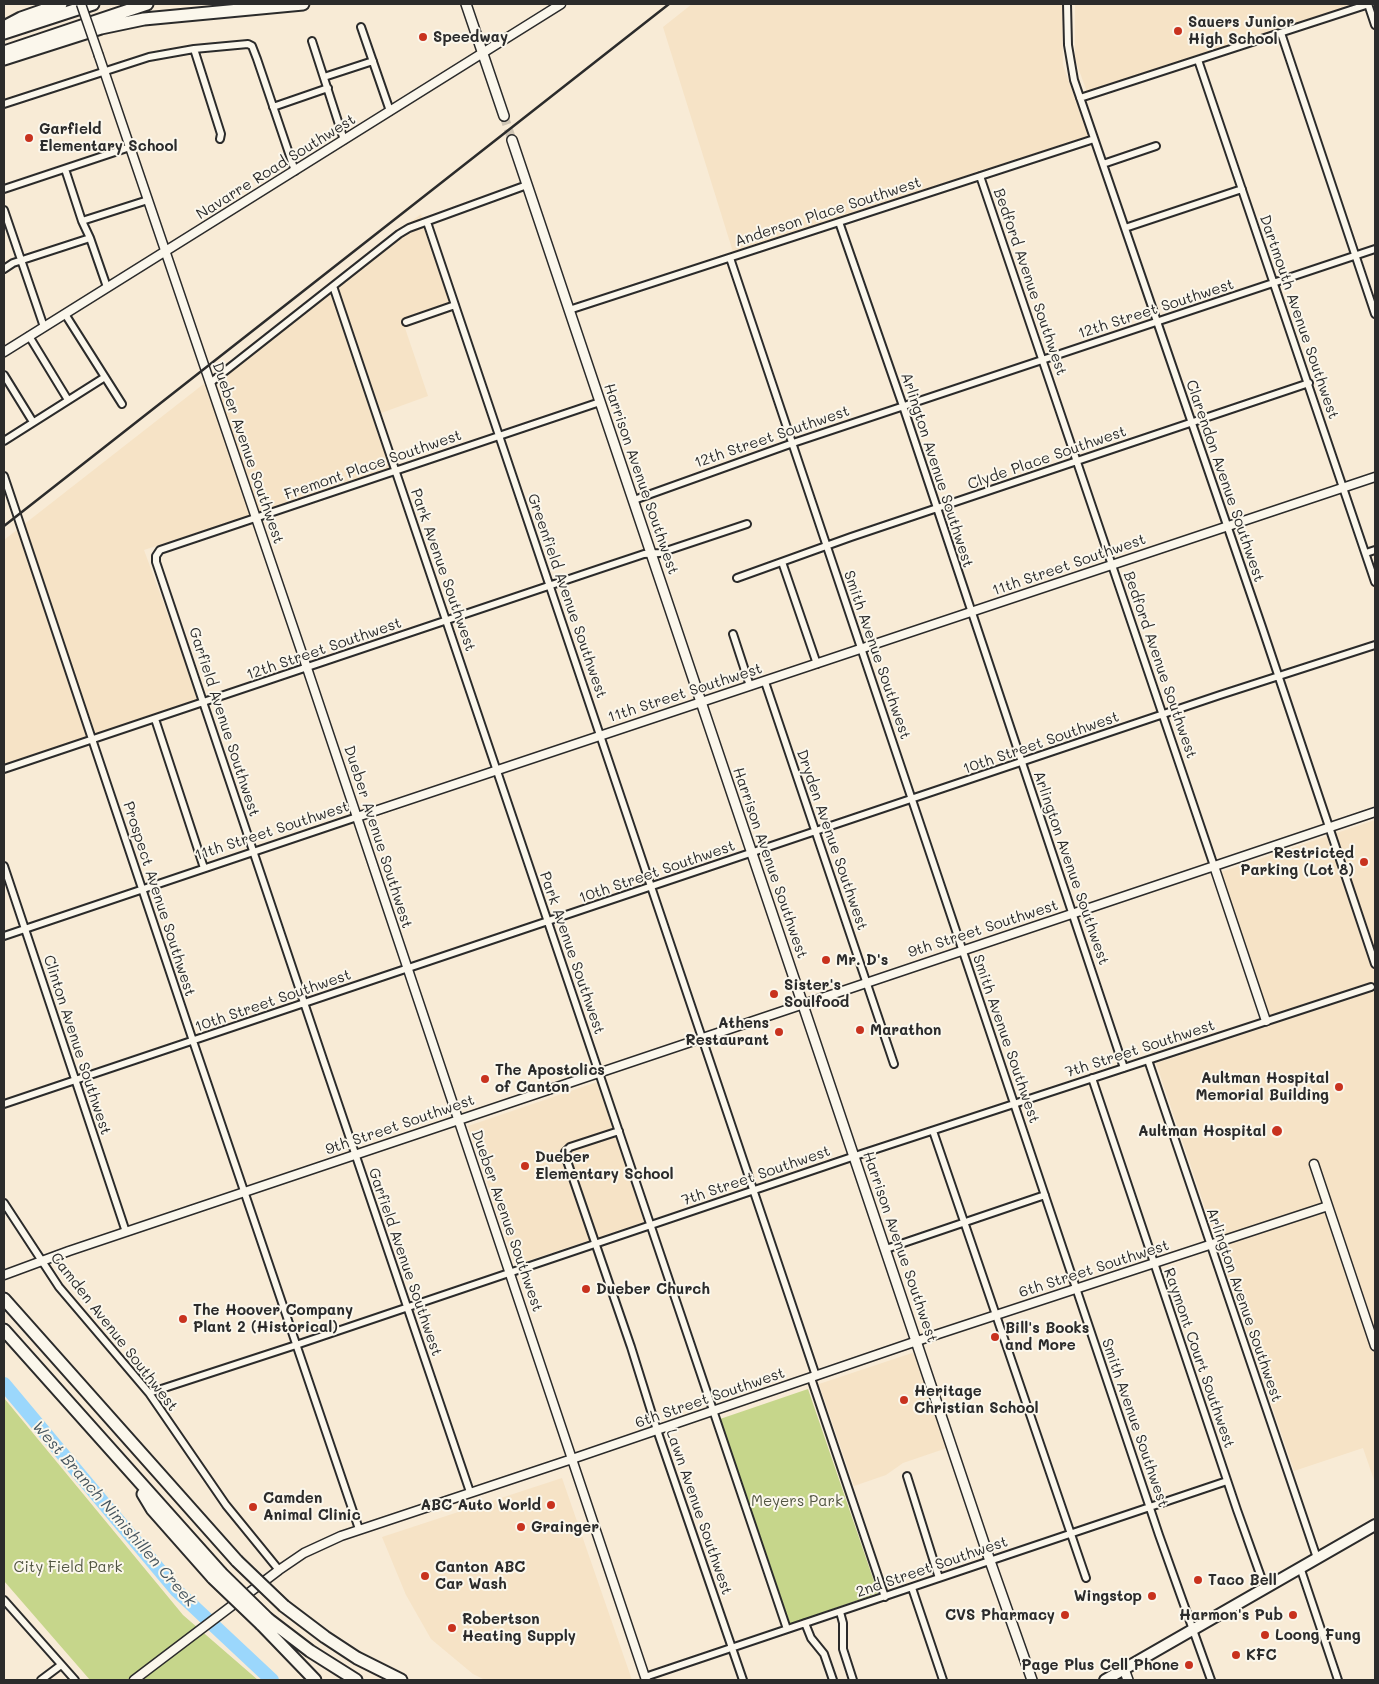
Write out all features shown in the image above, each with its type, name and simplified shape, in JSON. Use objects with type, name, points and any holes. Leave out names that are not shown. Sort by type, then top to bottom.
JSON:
[{"type":"highway","points":[[4,27],[21,18],[61,4]]},
{"type":"highway","points":[[4,33],[93,4]]},
{"type":"highway","points":[[4,52],[147,4]]},
{"type":"highway","points":[[4,59],[101,28],[144,19],[303,4]]},
{"type":"highway","points":[[4,1299],[237,1561],[284,1606],[324,1637],[357,1658],[401,1680]]},
{"type":"highway","points":[[4,1330],[129,1471],[217,1575],[265,1621],[315,1680]]},
{"type":"highway","points":[[265,1621],[356,1680]]},
{"type":"main road","points":[[466,4],[504,116]]},
{"type":"main road","name":"Harrison Avenue Southwest","points":[[512,140],[990,1561],[1032,1680]]},
{"type":"main road","points":[[1105,1680],[1375,1524]]},
{"type":"main road","points":[[1124,1669],[1128,1680]]},
{"type":"street","name":"Dueber Avenue Southwest","points":[[81,4],[357,817],[645,1679]]},
{"type":"street","name":"Navarre Road Southwest","points":[[4,352],[482,52],[562,4]]},
{"type":"street","name":"Clarendon Avenue Southwest","points":[[1067,4],[1070,64],[1080,98],[1228,526],[1375,964]]},
{"type":"street","points":[[1080,98],[1369,4],[1375,25]]},
{"type":"street","points":[[361,27],[390,111]]},
{"type":"street","points":[[1281,33],[1375,314]]},
{"type":"street","points":[[312,41],[344,140]]},
{"type":"street","points":[[4,104],[149,57],[194,49],[240,44],[252,46],[295,171]]},
{"type":"street","points":[[194,49],[221,134],[220,139]]},
{"type":"street","name":"Dartmouth Avenue Southwest","points":[[1198,60],[1375,582]]},
{"type":"street","points":[[324,77],[373,61]]},
{"type":"street","points":[[273,107],[328,88]]},
{"type":"street","name":"Anderson Place Southwest","points":[[569,310],[1094,139]]},
{"type":"street","points":[[1103,164],[1156,146]]},
{"type":"street","points":[[4,189],[130,148]]},
{"type":"street","points":[[65,169],[82,222],[90,238],[107,288]]},
{"type":"street","name":"Bedford Avenue Southwest","points":[[980,176],[1266,1021]]},
{"type":"street","points":[[210,383],[399,234],[410,228],[527,185]]},
{"type":"street","points":[[1125,228],[1242,190]]},
{"type":"street","points":[[82,222],[148,200]]},
{"type":"street","points":[[4,210],[44,327]]},
{"type":"street","name":"Greenfield Avenue Southwest","points":[[428,222],[753,1190],[885,1597]]},
{"type":"street","name":"Arlington Avenue Southwest","points":[[839,222],[1124,1068]]},
{"type":"street","points":[[4,269],[21,260],[90,238]]},
{"type":"street","name":"12th Street Southwest","points":[[634,500],[792,443],[1375,250]]},
{"type":"street","name":"Smith Avenue Southwest","points":[[730,258],[1150,1506],[1211,1680]]},
{"type":"street","name":"Park Avenue Southwest","points":[[334,286],[786,1630]]},
{"type":"street","points":[[406,322],[455,305]]},
{"type":"street","points":[[65,314],[122,404]]},
{"type":"street","points":[[29,336],[68,400]]},
{"type":"street","points":[[4,375],[33,422]]},
{"type":"street","points":[[4,441],[105,377]]},
{"type":"street","name":"Clyde Place Southwest","points":[[737,578],[936,508],[1309,383]]},
{"type":"street","name":"Fremont Place Southwest","points":[[156,556],[160,550],[600,402]]},
{"type":"street","name":"Prospect Avenue Southwest","points":[[4,476],[359,1529]]},
{"type":"street","name":"11th Street Southwest","points":[[4,936],[1375,477]]},
{"type":"street","name":"12th Street Southwest","points":[[4,769],[644,554],[660,553],[747,524]]},
{"type":"street","points":[[1366,553],[1375,550]]},
{"type":"street","name":"Garfield Avenue Southwest","points":[[156,556],[156,562],[470,1492]]},
{"type":"street","points":[[782,562],[817,664]]},
{"type":"street","points":[[732,634],[750,686]]},
{"type":"street","name":"10th Street Southwest","points":[[4,1104],[1375,645]]},
{"type":"street","name":"Dryden Avenue Southwest","points":[[765,682],[894,1064]]},
{"type":"street","points":[[155,718],[204,868]]},
{"type":"street","name":"9th Street Southwest","points":[[4,1276],[41,1261],[244,1192],[1375,812]]},
{"type":"street","name":"Clinton Avenue Southwest","points":[[4,866],[126,1232]]},
{"type":"street","name":"7th Street Southwest","points":[[149,1393],[933,1130],[1371,986]]},
{"type":"street","name":"Arlington Avenue Southwest","points":[[1148,1060],[1317,1558]]},
{"type":"street","name":"Raymont Court Southwest","points":[[1092,1078],[1227,1481],[1265,1588]]},
{"type":"street","points":[[933,1130],[1086,1578]]},
{"type":"street","name":"Lawn Avenue Southwest","points":[[619,1131],[570,1147],[565,1152],[566,1158],[743,1680]]},
{"type":"street","points":[[1314,1164],[1375,1346]]},
{"type":"street","points":[[886,1249],[1045,1195]]},
{"type":"street","name":"Camden Avenue Southwest","points":[[4,1203],[59,1286],[149,1393],[226,1505],[279,1570]]},
{"type":"street","name":"6th Street Southwest","points":[[134,1680],[279,1570],[320,1545],[359,1529],[996,1315],[1328,1206]]},
{"type":"street","points":[[907,1476],[939,1578]]},
{"type":"street","name":"2nd Street Southwest","points":[[645,1679],[1227,1481]]},
{"type":"street","points":[[1300,1567],[1338,1680]]},
{"type":"street","points":[[912,1588],[943,1680]]},
{"type":"street","points":[[4,1600],[75,1680]]},
{"type":"street","points":[[840,1612],[843,1623],[843,1649],[853,1680]]},
{"type":"street","points":[[805,1623],[811,1638],[824,1654],[833,1680]]},
{"type":"street","points":[[41,1680],[61,1665]]},
{"type":"shaded area","points":[[692,4],[1062,4],[1063,65],[1088,136],[733,252],[663,27]]},
{"type":"shaded area","name":"Sauers Junior High School","points":[[1075,4],[1364,4],[1088,95],[1075,59]]},
{"type":"shaded area","points":[[421,214],[454,311],[405,328],[428,396],[373,416],[392,469],[144,550],[199,699],[4,765],[4,540]]},
{"type":"shaded area","name":"Aultman Hospital","points":[[1375,820],[1375,1483],[1363,1448],[1294,1471],[1156,1063],[1272,1025],[1221,872]]},
{"type":"shaded area","points":[[597,1082],[644,1222],[515,1265],[468,1126]]},
{"type":"shaded area","points":[[915,1352],[947,1448],[903,1463],[886,1475],[854,1486],[819,1384]]},
{"type":"shaded area","points":[[562,1478],[632,1680],[485,1680],[473,1674],[431,1639],[406,1595],[382,1537]]},
{"type":"green space","name":"Meyers Park","points":[[808,1389],[878,1593],[790,1624],[720,1419]]},
{"type":"green space","name":"City Field Park","points":[[4,1398],[183,1615],[258,1680],[90,1680],[4,1581]]},
{"type":"waterway","name":"West Branch Nimishillen Creek","points":[[4,1384],[177,1591],[272,1680]]},
{"type":"tunnel","points":[[504,116],[512,140]]},
{"type":"railway","points":[[4,526],[669,4]]},
{"type":"place","name":"Sauers Junior High School","points":[[1178,31]]},
{"type":"place","name":"Speedway","points":[[423,37]]},
{"type":"place","name":"Garfield Elementary School","points":[[29,138]]},
{"type":"place","name":"Restricted Parking (Lot 8)","points":[[1364,862]]},
{"type":"place","name":"Mr. D's","points":[[826,960]]},
{"type":"place","name":"Sister's Soulfood","points":[[774,994]]},
{"type":"place","name":"Marathon","points":[[860,1030]]},
{"type":"place","name":"Athens Restaurant","points":[[779,1032]]},
{"type":"place","name":"The Apostolics of Canton","points":[[485,1079]]},
{"type":"place","name":"Aultman Hospital Memorial Building","points":[[1339,1087]]},
{"type":"place","name":"Aultman Hospital","points":[[1277,1131]]},
{"type":"place","name":"Dueber Elementary School","points":[[525,1166]]},
{"type":"place","name":"Dueber Church","points":[[586,1289]]},
{"type":"place","name":"The Hoover Company Plant 2 (Historical)","points":[[183,1319]]},
{"type":"place","name":"Bill's Books and More","points":[[995,1337]]},
{"type":"place","name":"Heritage Christian School","points":[[904,1400]]},
{"type":"place","name":"ABC Auto World","points":[[551,1505]]},
{"type":"place","name":"Camden Animal Clinic","points":[[253,1507]]},
{"type":"place","name":"Grainger","points":[[521,1527]]},
{"type":"place","name":"Canton ABC Car Wash","points":[[425,1576]]},
{"type":"place","name":"Taco Bell","points":[[1198,1580]]},
{"type":"place","name":"Wingstop","points":[[1152,1596]]},
{"type":"place","name":"CVS Pharmacy","points":[[1065,1615]]},
{"type":"place","name":"Harmon's Pub","points":[[1293,1615]]},
{"type":"place","name":"Robertson Heating Supply","points":[[452,1628]]},
{"type":"place","name":"Loong Fung","points":[[1265,1635]]},
{"type":"place","name":"KFC","points":[[1236,1655]]},
{"type":"place","name":"Page Plus Cell Phone","points":[[1189,1665]]}]
